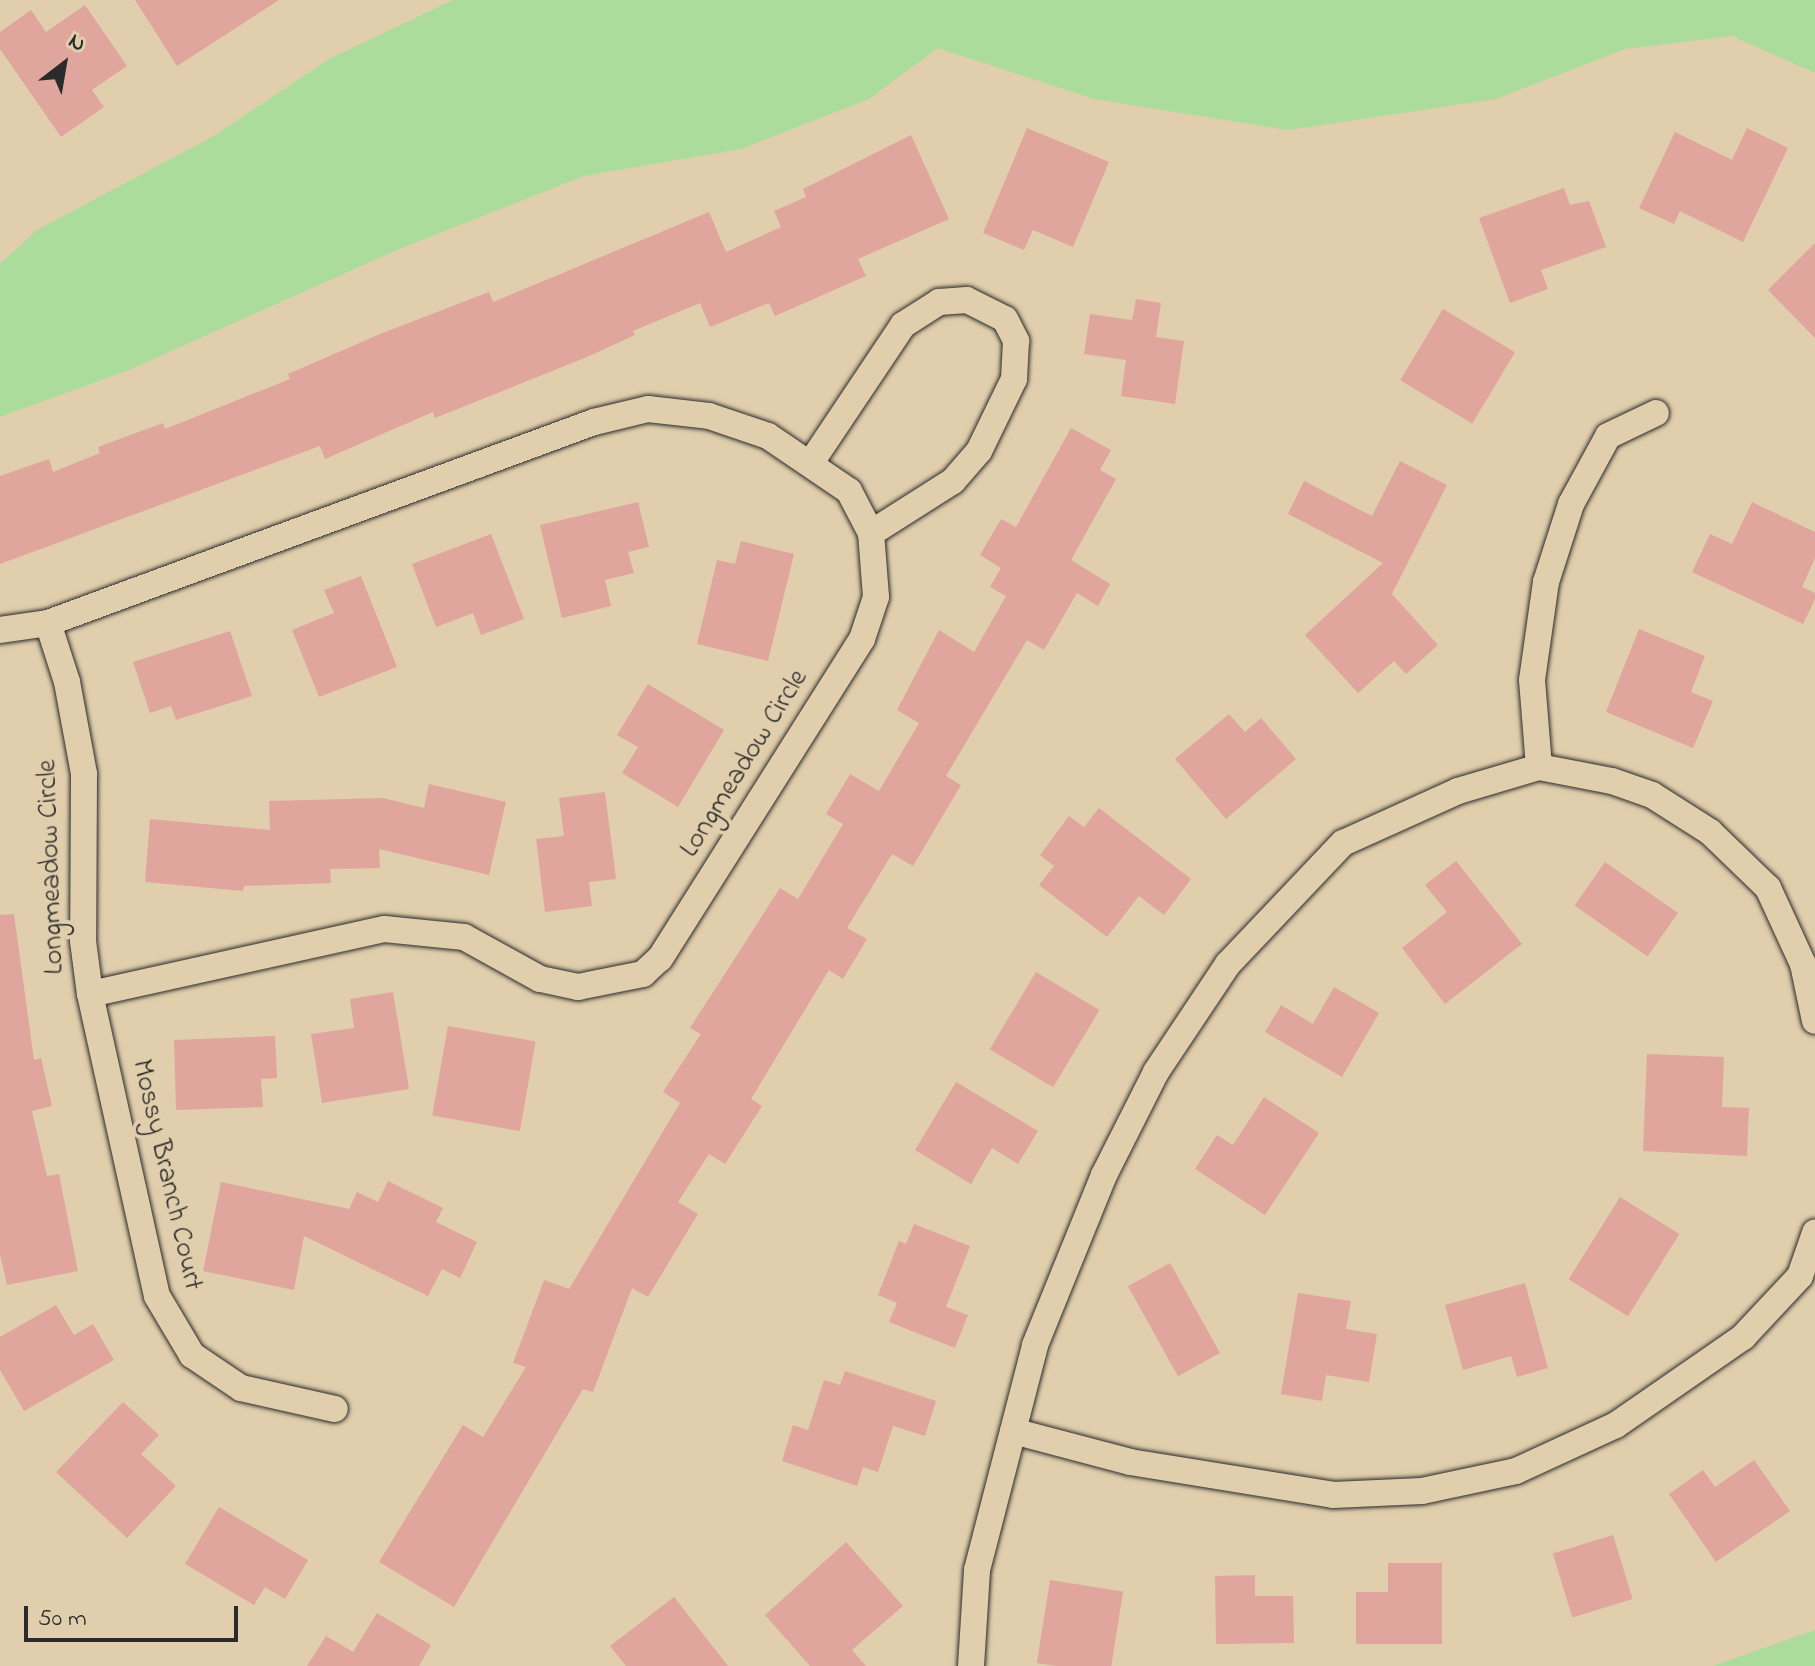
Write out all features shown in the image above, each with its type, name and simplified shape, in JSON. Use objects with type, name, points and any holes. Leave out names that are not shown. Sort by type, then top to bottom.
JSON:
[{"type":"street","points":[[812,461],[903,325],[939,302],[967,300],[1005,319],[1016,341],[1014,379],[979,451],[953,481],[871,533]]},
{"type":"street","name":"Longmeadow Circle","points":[[0,630],[48,623],[594,422],[648,409],[709,416],[768,436],[812,461],[849,491],[871,533],[876,597],[862,639],[660,958],[643,974],[578,987],[540,979],[464,937],[384,929],[90,994],[83,941],[84,774],[67,682],[48,623]]},
{"type":"street","points":[[1539,767],[1532,680],[1546,582],[1571,504],[1608,436],[1656,413]]},
{"type":"street","points":[[971,1666],[977,1570],[1035,1345],[1104,1175],[1156,1072],[1228,964],[1343,843],[1458,791],[1539,767],[1612,781],[1652,795],[1710,832],[1768,888],[1803,964],[1815,1021]]},
{"type":"street","name":"Mossy Branch Court","points":[[90,994],[157,1296],[192,1355],[241,1388],[335,1409]]},
{"type":"street","points":[[1013,1431],[1130,1462],[1333,1495],[1422,1491],[1516,1471],[1616,1425],[1743,1337],[1800,1276],[1815,1233]]},
{"type":"green space","points":[[453,0],[1815,0],[1815,73],[1732,36],[1625,49],[1496,99],[1288,130],[1094,99],[938,48],[869,99],[741,149],[584,176],[399,249],[129,370],[0,417],[0,264],[37,230],[212,137],[329,59]]},
{"type":"green space","points":[[1815,1630],[1815,1666],[1713,1666]]},
{"type":"building","points":[[135,0],[279,0],[177,66]]},
{"type":"building","points":[[85,5],[127,66],[92,90],[104,107],[61,137],[0,49],[0,32],[31,10],[46,32]]},
{"type":"building","points":[[1027,128],[1109,162],[1073,247],[1033,230],[1024,250],[983,233]]},
{"type":"building","points":[[1747,128],[1788,148],[1743,242],[1680,211],[1674,224],[1639,208],[1675,132],[1732,160]]},
{"type":"building","points":[[911,135],[949,219],[858,259],[866,276],[775,316],[769,303],[710,327],[700,303],[633,331],[635,335],[587,357],[435,418],[433,412],[325,459],[320,446],[0,564],[0,476],[49,459],[53,472],[100,453],[98,447],[163,423],[165,429],[290,379],[288,374],[380,334],[489,292],[493,302],[709,212],[726,252],[781,227],[774,211],[806,197],[803,189]]},
{"type":"building","points":[[1564,188],[1570,205],[1589,201],[1606,247],[1541,270],[1548,289],[1510,303],[1479,218]]},
{"type":"building","points":[[1815,243],[1815,338],[1768,290]]},
{"type":"building","points":[[1136,299],[1161,303],[1156,337],[1184,341],[1175,404],[1121,396],[1126,360],[1084,354],[1090,314],[1132,320]]},
{"type":"building","points":[[1443,309],[1515,352],[1472,423],[1400,380]]},
{"type":"building","points":[[1071,428],[1111,450],[1100,470],[1116,479],[1071,560],[1110,584],[1098,606],[1077,593],[1044,650],[1027,640],[946,776],[961,785],[913,866],[892,854],[847,928],[867,939],[843,979],[829,970],[751,1099],[762,1106],[725,1164],[709,1154],[678,1202],[698,1214],[648,1297],[632,1288],[593,1392],[583,1389],[454,1607],[379,1562],[463,1425],[483,1437],[526,1367],[513,1363],[544,1280],[569,1289],[680,1103],[663,1092],[701,1034],[690,1028],[780,888],[798,899],[843,824],[826,814],[850,774],[879,791],[919,723],[897,710],[939,630],[974,652],[1006,596],[990,587],[1001,568],[980,555],[1001,519],[1016,527]]},
{"type":"building","points":[[1400,461],[1447,485],[1392,594],[1438,645],[1406,674],[1394,661],[1358,693],[1305,635],[1383,563],[1288,514],[1304,481],[1372,516]]},
{"type":"building","points":[[638,502],[649,547],[628,552],[634,573],[605,580],[611,606],[562,618],[540,525]]},
{"type":"building","points":[[1752,502],[1815,532],[1815,558],[1802,587],[1815,593],[1815,599],[1803,624],[1692,572],[1710,534],[1732,544]]},
{"type":"building","points":[[491,534],[524,619],[481,635],[473,613],[436,627],[412,564]]},
{"type":"building","points":[[741,541],[794,554],[768,661],[697,644],[717,560],[735,564]]},
{"type":"building","points":[[361,576],[397,667],[319,697],[292,630],[334,613],[324,590]]},
{"type":"building","points":[[1639,629],[1705,656],[1691,692],[1713,701],[1693,748],[1606,712]]},
{"type":"building","points":[[230,631],[252,696],[176,720],[171,706],[150,713],[133,662]]},
{"type":"building","points":[[648,684],[724,730],[678,807],[622,773],[638,747],[617,735]]},
{"type":"building","points":[[1229,714],[1245,732],[1261,718],[1296,759],[1226,819],[1175,759]]},
{"type":"building","points":[[429,784],[506,802],[489,875],[379,849],[380,868],[330,869],[331,883],[244,886],[243,891],[145,882],[150,819],[270,830],[269,801],[383,798],[424,808]]},
{"type":"building","points":[[605,792],[616,879],[589,882],[592,906],[545,912],[536,839],[564,836],[559,798]]},
{"type":"building","points":[[1099,808],[1191,879],[1164,915],[1139,896],[1107,937],[1039,885],[1054,866],[1040,855],[1069,816],[1084,827]]},
{"type":"building","points":[[1456,861],[1522,944],[1445,1004],[1402,948],[1447,912],[1425,885]]},
{"type":"building","points":[[1605,862],[1678,913],[1648,956],[1575,905]]},
{"type":"building","points":[[14,914],[34,1060],[41,1058],[52,1106],[32,1111],[47,1176],[59,1174],[78,1271],[7,1285],[0,1254],[0,915]]},
{"type":"building","points":[[1036,972],[1099,1010],[1053,1087],[990,1049]]},
{"type":"building","points":[[1334,987],[1379,1013],[1342,1077],[1265,1032],[1281,1005],[1313,1024]]},
{"type":"building","points":[[393,992],[409,1089],[322,1103],[311,1034],[354,1028],[350,999]]},
{"type":"building","points":[[448,1026],[536,1041],[520,1131],[432,1116]]},
{"type":"building","points":[[275,1036],[277,1078],[261,1079],[263,1107],[176,1110],[174,1040]]},
{"type":"building","points":[[1647,1054],[1724,1057],[1722,1107],[1749,1108],[1747,1156],[1643,1151]]},
{"type":"building","points":[[956,1082],[1038,1131],[1018,1164],[992,1148],[971,1184],[915,1150]]},
{"type":"building","points":[[1264,1097],[1319,1133],[1265,1215],[1195,1169],[1217,1135],[1233,1145]]},
{"type":"building","points":[[388,1181],[443,1208],[436,1222],[477,1242],[460,1278],[442,1269],[428,1296],[304,1236],[294,1290],[203,1271],[221,1182],[349,1209],[357,1192],[378,1202]]},
{"type":"building","points":[[1620,1197],[1679,1234],[1628,1316],[1569,1279]]},
{"type":"building","points":[[914,1224],[970,1246],[946,1307],[968,1315],[955,1348],[889,1322],[897,1303],[878,1295],[899,1241],[906,1244]]},
{"type":"building","points":[[1170,1263],[1220,1353],[1178,1376],[1128,1286]]},
{"type":"building","points":[[1525,1283],[1548,1368],[1517,1377],[1511,1356],[1463,1370],[1445,1305]]},
{"type":"building","points":[[1298,1293],[1351,1301],[1346,1329],[1377,1334],[1369,1382],[1326,1375],[1322,1401],[1281,1394]]},
{"type":"building","points":[[56,1305],[74,1335],[93,1324],[114,1360],[24,1411],[0,1370],[0,1337]]},
{"type":"building","points":[[845,1371],[936,1401],[925,1436],[893,1426],[878,1472],[863,1467],[857,1486],[782,1461],[793,1425],[808,1430],[824,1380],[840,1385]]},
{"type":"building","points":[[123,1402],[159,1435],[141,1454],[176,1486],[127,1538],[56,1472]]},
{"type":"building","points":[[1754,1460],[1790,1511],[1716,1562],[1669,1494],[1703,1470],[1715,1487]]},
{"type":"building","points":[[219,1507],[308,1560],[285,1599],[265,1587],[254,1605],[185,1564]]},
{"type":"building","points":[[1613,1535],[1633,1599],[1572,1617],[1553,1553]]},
{"type":"building","points":[[846,1542],[903,1606],[852,1650],[866,1666],[810,1666],[765,1615]]},
{"type":"building","points":[[1388,1563],[1442,1563],[1442,1644],[1356,1644],[1356,1592],[1388,1592]]},
{"type":"building","points":[[1255,1575],[1255,1596],[1293,1596],[1294,1643],[1216,1644],[1215,1576]]},
{"type":"building","points":[[1050,1580],[1123,1592],[1111,1666],[1037,1663]]},
{"type":"building","points":[[674,1597],[728,1666],[626,1666],[610,1646]]},
{"type":"building","points":[[377,1613],[431,1645],[419,1666],[307,1666],[326,1636],[353,1652]]}]
